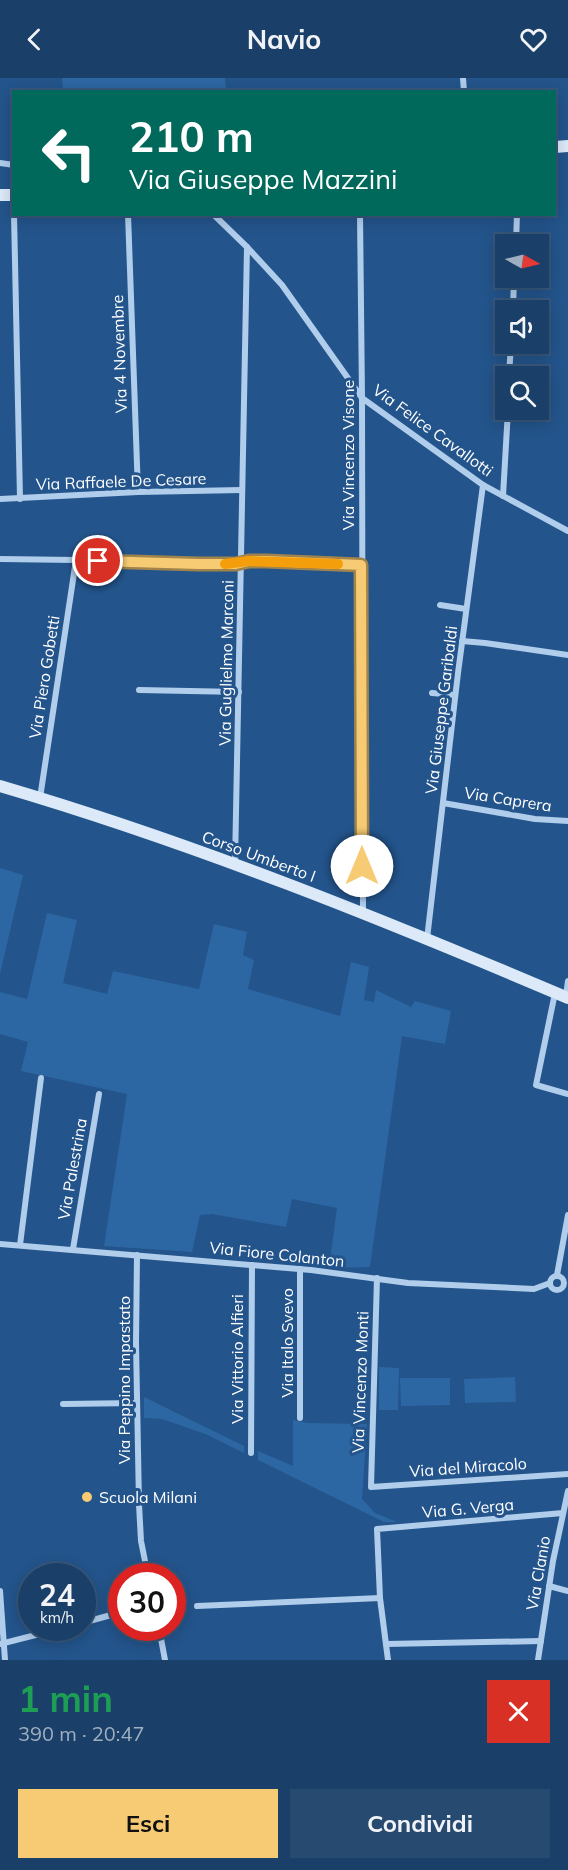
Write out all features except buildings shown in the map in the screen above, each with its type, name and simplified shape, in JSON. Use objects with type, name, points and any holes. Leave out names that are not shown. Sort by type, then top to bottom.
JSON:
[{"type":"main road","name":"Corso Umberto I","points":[[0,786],[235,864],[363,912],[563,996]]},
{"type":"street","points":[[14,216],[20,499]]},
{"type":"street","name":"Via 4 Novembre","points":[[128,216],[138,492]]},
{"type":"street","name":"Via Felice Cavallotti","points":[[215,216],[282,285],[362,398],[483,484],[568,531]]},
{"type":"street","name":"Via Vincenzo Visone","points":[[360,216],[363,912]]},
{"type":"street","points":[[516,234],[517,216]]},
{"type":"street","name":"Via Guglielmo Marconi","points":[[235,864],[247,247]]},
{"type":"street","points":[[503,496],[507,420]]},
{"type":"street","name":"Via Giuseppe Garibaldi","points":[[427,940],[455,695],[483,484]]},
{"type":"street","name":"Via Raffaele De Cesare","points":[[0,500],[138,492],[242,490]]},
{"type":"street","points":[[0,559],[163,563],[257,561],[361,565]]},
{"type":"street","name":"Via Piero Gobetti","points":[[40,798],[76,560]]},
{"type":"street","points":[[440,605],[466,609]]},
{"type":"street","points":[[462,641],[568,655]]},
{"type":"street","points":[[139,690],[239,692]]},
{"type":"street","points":[[432,693],[455,695]]},
{"type":"street","name":"Via Caprera","points":[[443,803],[535,819],[568,821]]},
{"type":"street","points":[[568,981],[536,1086],[568,1095]]},
{"type":"street","points":[[20,1245],[41,1078]]},
{"type":"street","name":"Via Palestrina","points":[[73,1249],[99,1094]]},
{"type":"street","points":[[557,1275],[562,1277],[566,1285],[555,1290],[551,1288],[550,1283],[551,1279],[557,1275],[568,1215]]},
{"type":"street","name":"Via Fiore Colanton","points":[[0,1244],[300,1269],[408,1283],[510,1289],[534,1289],[550,1283]]},
{"type":"street","name":"Via Peppino Impastato","points":[[138,1255],[135,1343],[136,1402],[141,1541],[145,1563]]},
{"type":"street","name":"Via Vittorio Alfieri","points":[[250,1453],[252,1265]]},
{"type":"street","name":"Via Italo Svevo","points":[[300,1269],[300,1418]]},
{"type":"street","name":"Via Vincenzo Monti","points":[[371,1487],[377,1278]]},
{"type":"street","points":[[63,1404],[136,1402]]},
{"type":"street","name":"Via del Miracolo","points":[[371,1487],[568,1474]]},
{"type":"street","name":"Via Clanio","points":[[538,1660],[549,1586],[568,1491]]},
{"type":"street","name":"Via G. Verga","points":[[380,1598],[377,1529],[563,1513]]},
{"type":"street","points":[[560,1528],[568,1530]]},
{"type":"street","points":[[549,1586],[568,1591]]},
{"type":"street","points":[[0,1591],[1,1643],[5,1660]]},
{"type":"street","points":[[197,1606],[380,1598],[387,1660]]},
{"type":"street","points":[[1,1643],[18,1639]]},
{"type":"street","points":[[161,1641],[165,1660]]},
{"type":"street","points":[[386,1644],[541,1641]]},
{"type":"shaded area","points":[[62,78],[225,78],[226,90],[63,90]]},
{"type":"shaded area","points":[[0,868],[23,875],[0,974]]},
{"type":"shaded area","points":[[47,913],[77,920],[63,983],[107,994],[113,971],[199,989],[214,924],[247,932],[243,955],[254,960],[248,989],[340,1016],[351,962],[369,967],[364,1000],[374,1002],[376,990],[411,1007],[415,1001],[451,1011],[445,1044],[402,1036],[370,1267],[329,1268],[337,1208],[292,1199],[286,1227],[212,1214],[200,1215],[192,1252],[104,1246],[127,1094],[21,1071],[28,1042],[0,1034],[0,992],[27,999]]},
{"type":"shaded area","points":[[379,1367],[399,1368],[398,1410],[379,1410]]},
{"type":"shaded area","points":[[515,1377],[516,1402],[465,1403],[464,1379]]},
{"type":"shaded area","points":[[400,1378],[450,1378],[450,1405],[401,1406]]},
{"type":"shaded area","points":[[144,1397],[244,1446],[244,1453],[208,1435],[162,1419],[144,1418]]},
{"type":"shaded area","points":[[293,1420],[307,1423],[367,1424],[362,1499],[375,1513],[397,1522],[384,1522],[258,1460],[258,1451],[293,1466]]},
{"type":"slow traffic","points":[[225,564],[249,561],[338,564]]},
{"type":"place","name":"Scuola Milani","points":[[87,1497]]},
{"type":"route","points":[[98,561],[236,564],[266,561],[361,565],[362,866]]}]
